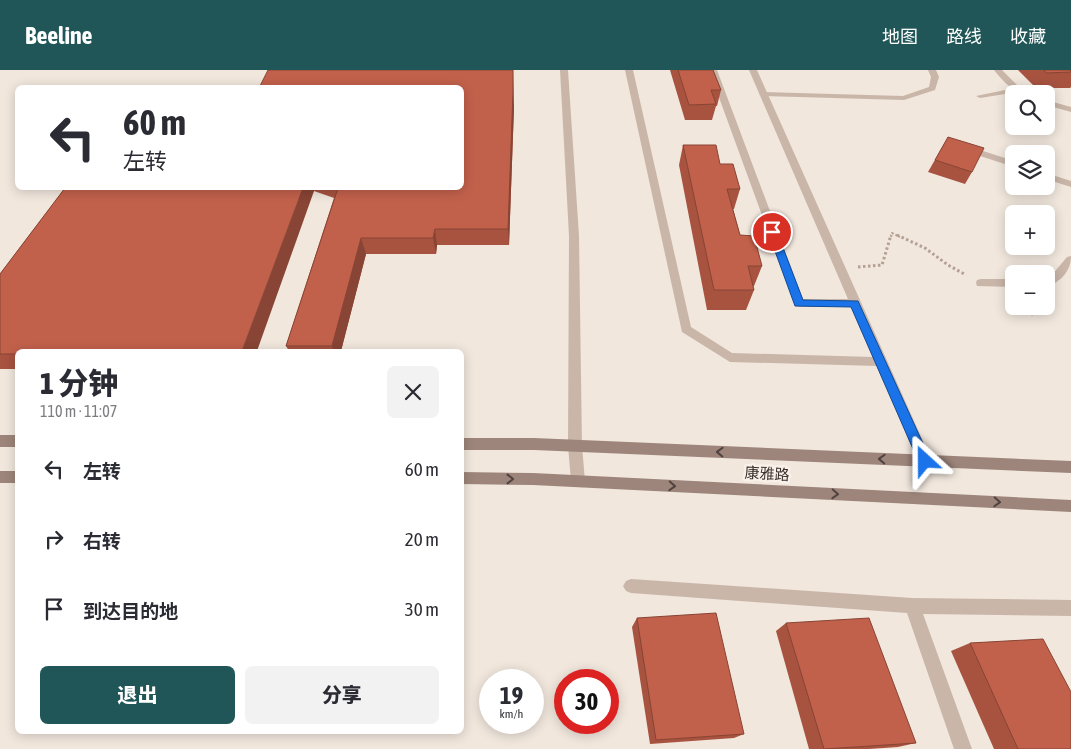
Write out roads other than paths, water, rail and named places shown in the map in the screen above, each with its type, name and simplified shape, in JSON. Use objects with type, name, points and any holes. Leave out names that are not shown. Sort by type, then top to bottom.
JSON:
[{"type":"main road","points":[[0,441],[15,441]]},
{"type":"main road","name":"康雅路","points":[[464,444],[576,446],[1071,468]]},
{"type":"main road","points":[[0,477],[15,477]]},
{"type":"main road","name":"康雅路","points":[[464,478],[578,481],[1071,506]]},
{"type":"street","points":[[564,70],[574,236],[578,481]]},
{"type":"street","points":[[629,70],[686,329],[730,358],[881,362]]},
{"type":"street","points":[[713,70],[799,304],[855,303]]},
{"type":"street","points":[[753,70],[925,461]]},
{"type":"street","points":[[764,94],[904,98],[932,88],[935,78],[932,70]]},
{"type":"street","points":[[998,70],[1012,85]]},
{"type":"street","points":[[980,96],[1005,92]]},
{"type":"street","points":[[1055,105],[1071,110]]},
{"type":"street","points":[[1055,112],[1071,117]]},
{"type":"street","points":[[980,153],[1005,161]]},
{"type":"street","points":[[1055,179],[1071,184]]},
{"type":"street","points":[[1055,279],[1071,259]]},
{"type":"street","points":[[980,283],[1005,283]]},
{"type":"street","points":[[631,586],[912,606],[1071,608]]},
{"type":"street","points":[[912,606],[963,749]]}]
